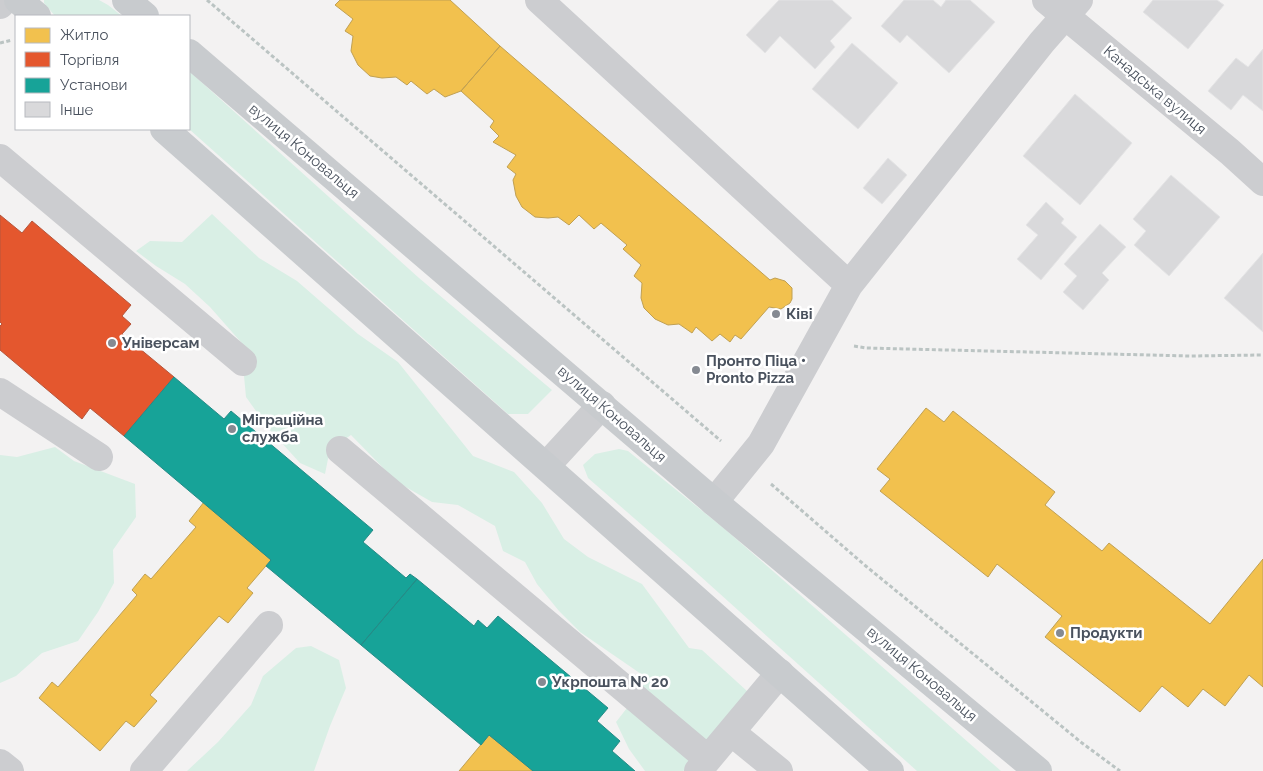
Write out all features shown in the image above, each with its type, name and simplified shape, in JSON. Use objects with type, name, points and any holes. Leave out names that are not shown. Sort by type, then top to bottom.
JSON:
[{"type":"main road","points":[[18,0],[36,15]]},
{"type":"main road","points":[[126,0],[144,15]]},
{"type":"main road","name":"вулиця Коновальця","points":[[190,54],[714,502],[1038,771]]},
{"type":"main road","points":[[165,130],[890,771]]},
{"type":"street","points":[[0,5],[5,0]]},
{"type":"street","points":[[539,0],[849,285]]},
{"type":"street","points":[[714,502],[761,444],[849,285],[1036,50],[1063,5]]},
{"type":"street","name":"Канадська вулиця","points":[[1063,5],[1263,182]]},
{"type":"street","points":[[0,158],[243,362]]},
{"type":"street","points":[[0,392],[99,457]]},
{"type":"street","points":[[546,466],[602,405]]},
{"type":"street","points":[[340,450],[703,765],[780,673]]},
{"type":"street","points":[[144,771],[269,625]]},
{"type":"street","points":[[731,732],[779,771]]},
{"type":"street","points":[[0,763],[10,771]]},
{"type":"path","points":[[207,0],[867,567],[1082,743],[1120,771]]},
{"type":"path","points":[[0,43],[15,39]]},
{"type":"path","points":[[819,340],[866,348],[1190,356],[1263,355]]},
{"type":"green space","points":[[44,0],[99,0],[121,15],[54,15],[44,3]]},
{"type":"green space","points":[[190,72],[419,278],[552,390],[528,414],[508,414],[190,130]]},
{"type":"green space","points":[[212,214],[259,258],[297,281],[358,334],[398,362],[473,456],[514,472],[542,503],[564,539],[588,557],[642,584],[689,648],[702,650],[747,691],[747,729],[716,758],[683,771],[645,771],[629,749],[616,722],[634,699],[644,676],[580,632],[559,611],[537,584],[525,562],[503,551],[495,526],[458,505],[432,502],[397,482],[351,435],[330,449],[325,474],[300,463],[269,429],[246,397],[244,376],[247,349],[210,307],[185,284],[136,251],[150,241],[182,242]]},
{"type":"green space","points":[[55,447],[74,461],[135,484],[136,517],[113,550],[114,583],[98,612],[78,641],[42,653],[16,676],[0,683],[0,455],[17,457]]},
{"type":"green space","points":[[619,449],[628,451],[726,530],[1001,771],[917,771],[588,478],[583,465],[595,454]]},
{"type":"green space","points":[[311,646],[339,660],[346,688],[314,771],[187,771],[218,742],[251,705],[263,676],[296,648]]},
{"type":"building: Житло","points":[[340,0],[450,0],[500,46],[461,91],[445,97],[434,89],[427,94],[411,81],[407,85],[396,77],[382,78],[370,76],[358,65],[351,51],[353,36],[345,31],[353,19],[335,5]]},
{"type":"building: Житло","points":[[500,46],[770,280],[775,278],[785,281],[792,288],[790,303],[781,309],[769,307],[741,339],[735,335],[730,342],[720,334],[712,341],[696,327],[692,333],[679,324],[668,325],[655,319],[644,308],[641,298],[642,283],[634,276],[641,265],[623,249],[627,245],[601,223],[594,229],[579,215],[569,225],[558,217],[535,217],[522,207],[516,196],[513,180],[516,174],[507,167],[516,155],[493,142],[499,136],[490,127],[494,121],[461,91]]},
{"type":"building: Житло","points":[[926,408],[944,422],[953,411],[1055,492],[1045,505],[1102,551],[1109,543],[1210,624],[1263,559],[1263,687],[1249,675],[1225,706],[1203,689],[1188,707],[1162,686],[1140,712],[1045,637],[1062,616],[997,564],[988,577],[880,491],[890,479],[877,469]]},
{"type":"building: Житло","points":[[204,502],[271,560],[247,588],[253,593],[228,623],[219,616],[150,695],[157,701],[134,727],[126,721],[100,751],[39,698],[52,682],[58,687],[137,595],[132,590],[145,574],[151,579],[196,527],[189,521]]},
{"type":"building: Житло","points":[[489,735],[533,771],[459,771]]},
{"type":"building: Торгівля","points":[[0,215],[22,233],[32,221],[131,305],[122,316],[131,324],[122,334],[174,377],[124,436],[90,408],[82,419],[0,350],[0,326],[2,324],[0,322]]},
{"type":"building: Установи","points":[[174,377],[224,419],[231,411],[373,530],[363,542],[406,578],[410,574],[417,579],[361,645],[266,566],[271,560],[124,436]]},
{"type":"building: Установи","points":[[417,579],[474,626],[478,620],[487,628],[498,616],[608,708],[597,721],[620,741],[612,751],[635,771],[533,771],[489,735],[481,745],[361,645]]},
{"type":"building: Інше","points":[[779,0],[832,0],[852,18],[830,41],[835,47],[815,69],[780,36],[765,53],[746,35]]},
{"type":"building: Інше","points":[[904,0],[933,0],[941,7],[946,0],[970,0],[995,22],[949,73],[907,35],[900,43],[881,26]]},
{"type":"building: Інше","points":[[1153,0],[1217,0],[1224,5],[1188,49],[1143,12]]},
{"type":"building: Інше","points":[[852,43],[898,83],[858,129],[812,89]]},
{"type":"building: Інше","points":[[1263,49],[1263,111],[1243,95],[1231,110],[1208,91],[1236,58],[1248,67]]},
{"type":"building: Інше","points":[[1075,94],[1132,143],[1080,205],[1023,156]]},
{"type":"building: Інше","points":[[888,158],[907,175],[882,204],[863,188]]},
{"type":"building: Інше","points":[[1171,175],[1220,217],[1169,276],[1134,245],[1146,231],[1133,219]]},
{"type":"building: Інше","points":[[1046,202],[1064,219],[1061,223],[1077,237],[1041,280],[1017,259],[1038,235],[1026,225]]},
{"type":"building: Інше","points":[[1100,224],[1126,247],[1102,273],[1109,280],[1083,310],[1063,292],[1077,276],[1064,264]]},
{"type":"building: Інше","points":[[1263,253],[1263,332],[1224,298]]},
{"type":"place","name":"Ківі","points":[[776,314]]},
{"type":"place","name":"Універсам","points":[[112,343]]},
{"type":"place","name":"Пронто Піца • Pronto Pizza","points":[[696,370]]},
{"type":"place","name":"Міграційна служба","points":[[232,429]]},
{"type":"place","name":"Продукти","points":[[1060,633]]},
{"type":"place","name":"Укрпошта № 20","points":[[542,682]]}]
